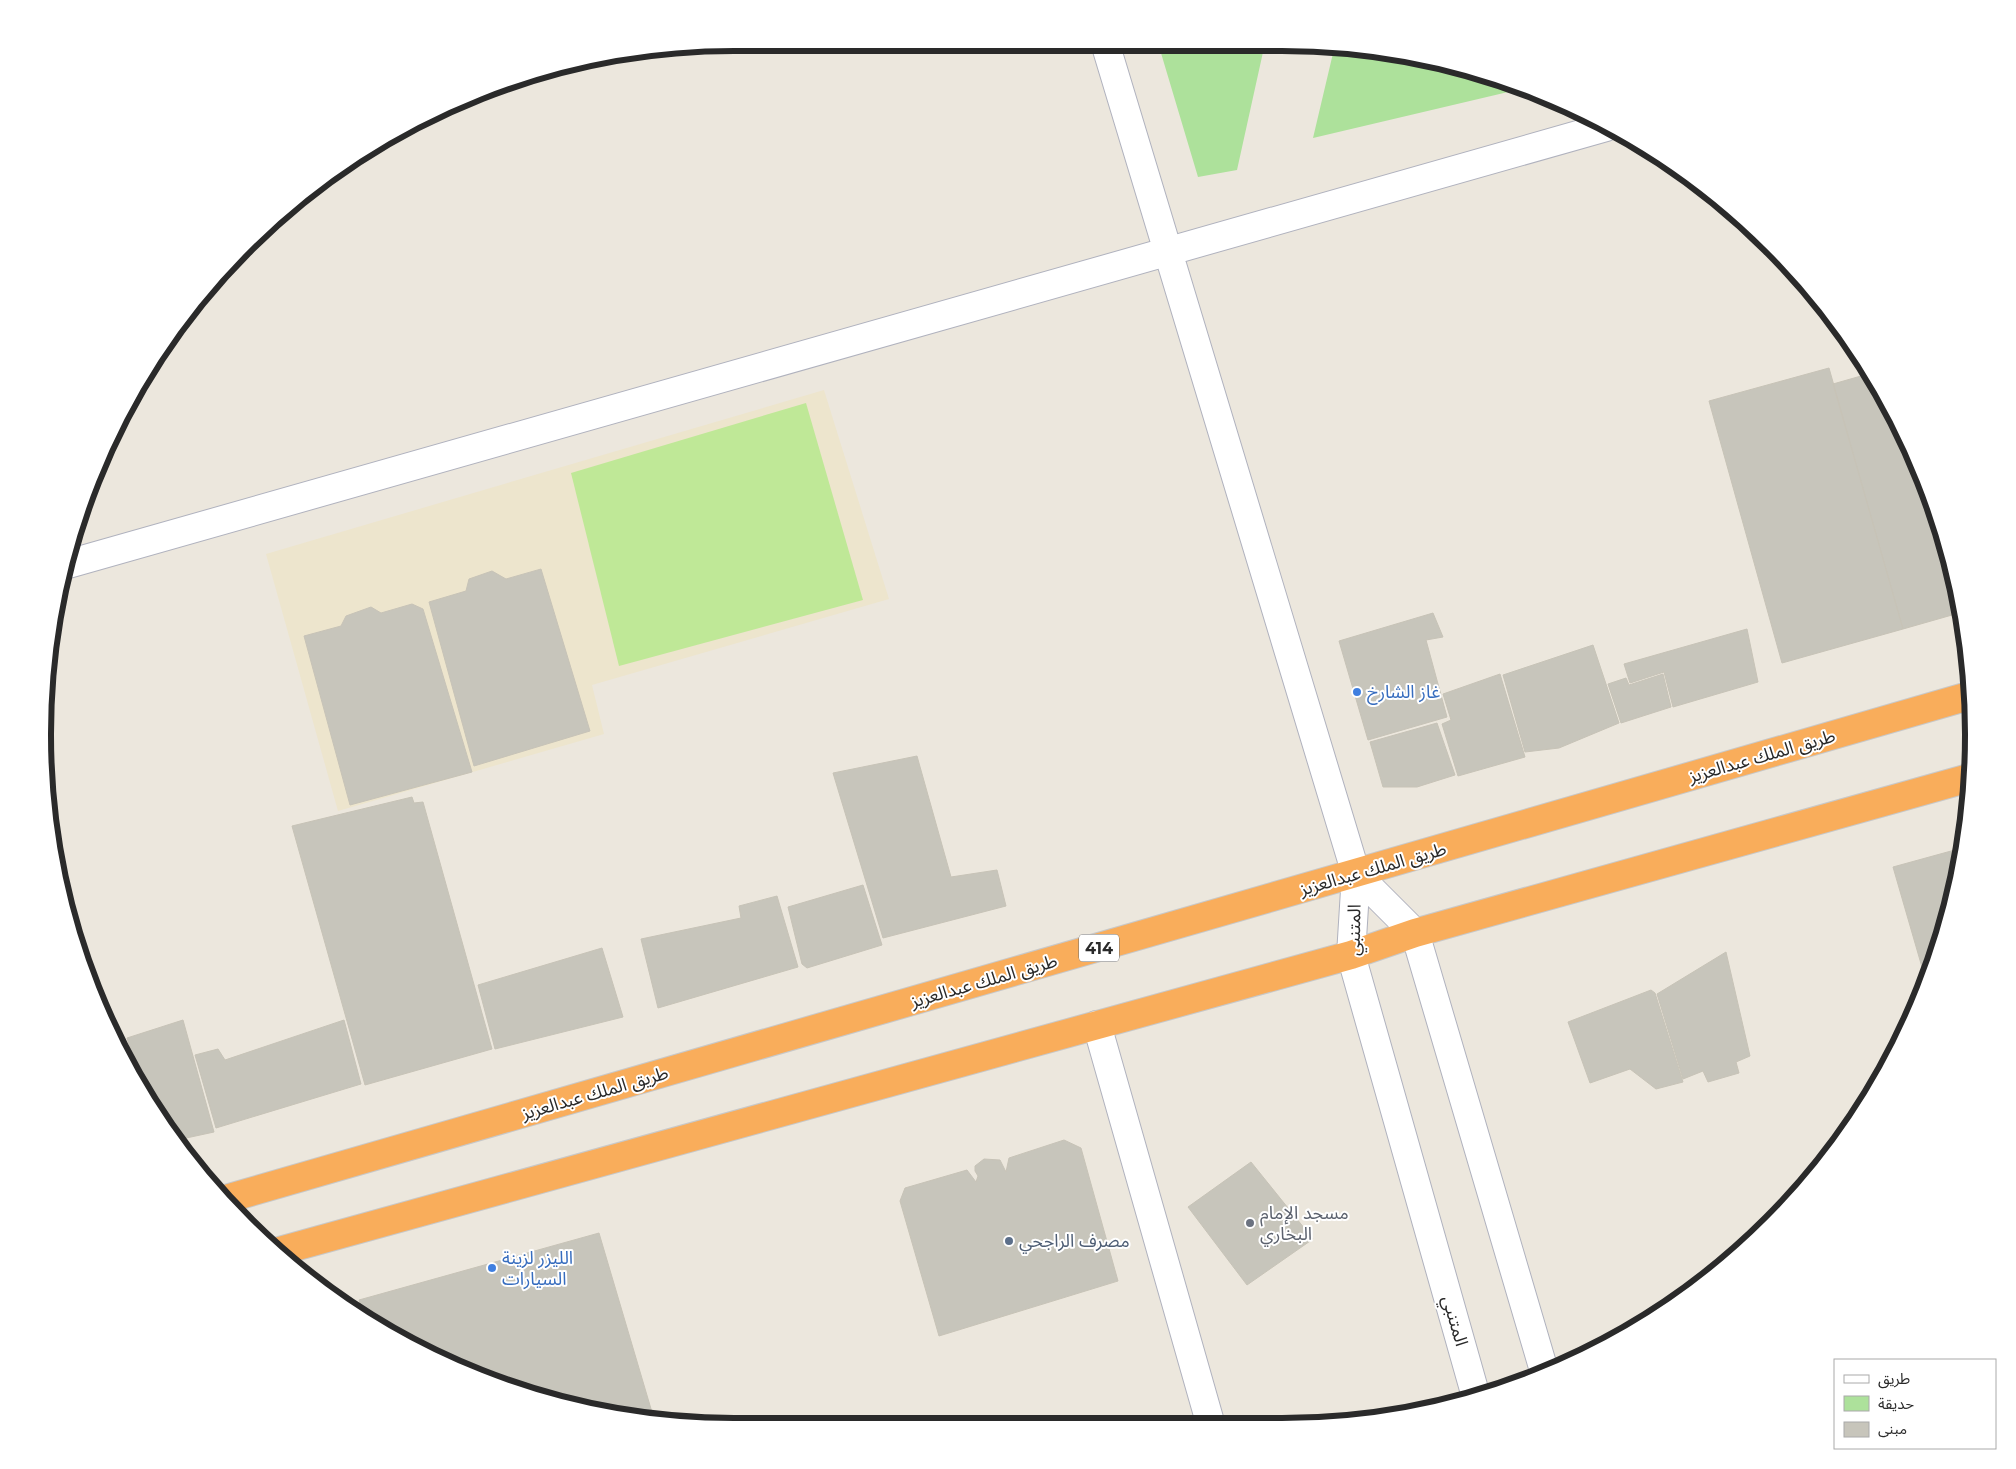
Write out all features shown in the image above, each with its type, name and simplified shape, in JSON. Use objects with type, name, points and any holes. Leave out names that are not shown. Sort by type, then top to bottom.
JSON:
[{"type":"highway","name":"طريق الملك عبدالعزيز","points":[[232,1197],[1963,698]]},
{"type":"highway","points":[[286,1249],[1351,954],[1414,933],[1963,780]]},
{"type":"street","points":[[1108,51],[1356,874]]},
{"type":"street","points":[[74,562],[1598,129]]},
{"type":"street","name":"المتنبي","points":[[1356,874],[1414,933],[1543,1366]]},
{"type":"street","name":"المتنبي","points":[[1356,874],[1351,954],[1474,1389]]},
{"type":"street","points":[[1097,1025],[1209,1418]]},
{"type":"shaded area","points":[[824,390],[889,599],[592,685],[604,734],[338,811],[266,554]]},
{"type":"green space","points":[[1160,51],[1263,51],[1237,170],[1198,177]]},
{"type":"green space","points":[[1333,54],[1415,64],[1511,91],[1313,138]]},
{"type":"green space","points":[[806,403],[863,600],[619,666],[571,473]]},
{"type":"building","points":[[1829,368],[1903,629],[1782,663],[1709,401]]},
{"type":"building","points":[[1862,376],[1894,432],[1913,473],[1928,515],[1941,558],[1954,614],[1903,629],[1833,384]]},
{"type":"building","points":[[541,569],[590,731],[474,766],[429,602],[466,591],[469,579],[492,571],[506,579]]},
{"type":"building","points":[[412,604],[423,609],[472,772],[350,805],[304,636],[341,626],[346,616],[371,607],[381,613]]},
{"type":"building","points":[[1433,613],[1443,637],[1426,640],[1447,717],[1368,740],[1339,641]]},
{"type":"building","points":[[1747,629],[1758,682],[1673,707],[1664,672],[1630,683],[1624,664]]},
{"type":"building","points":[[1593,645],[1619,723],[1559,748],[1525,752],[1503,675]]},
{"type":"building","points":[[1500,674],[1525,757],[1458,776],[1442,724],[1451,720],[1443,694]]},
{"type":"building","points":[[1663,674],[1671,707],[1621,723],[1608,684],[1626,678],[1629,685]]},
{"type":"building","points":[[1437,723],[1455,775],[1417,787],[1383,787],[1370,742]]},
{"type":"building","points":[[917,756],[951,877],[997,870],[1006,906],[883,938],[833,773]]},
{"type":"building","points":[[412,797],[414,803],[423,802],[492,1049],[365,1085],[292,826]]},
{"type":"building","points":[[1955,850],[1941,911],[1923,969],[1893,867]]},
{"type":"building","points":[[863,885],[882,945],[807,968],[802,964],[788,907]]},
{"type":"building","points":[[777,896],[798,967],[658,1008],[641,939],[741,918],[739,906]]},
{"type":"building","points":[[602,948],[623,1017],[495,1049],[478,985]]},
{"type":"building","points":[[1726,952],[1750,1056],[1736,1062],[1739,1073],[1708,1082],[1703,1071],[1683,1079],[1657,994]]},
{"type":"building","points":[[1651,990],[1655,993],[1683,1082],[1656,1089],[1630,1069],[1590,1083],[1568,1022]]},
{"type":"building","points":[[183,1020],[214,1132],[184,1139],[143,1076],[132,1056],[127,1038]]},
{"type":"building","points":[[344,1020],[361,1084],[216,1128],[195,1055],[218,1049],[225,1060]]},
{"type":"building","name":"مصرف الراجحي","points":[[1064,1140],[1081,1148],[1118,1281],[939,1336],[900,1201],[905,1188],[967,1170],[976,1182],[978,1176],[975,1166],[984,1159],[1000,1160],[1006,1172],[1009,1158]]},
{"type":"building","name":"مسجد الإمام البخاري","points":[[1251,1162],[1313,1239],[1247,1285],[1188,1207]]},
{"type":"building","points":[[599,1233],[652,1413],[601,1405],[558,1394],[473,1366],[393,1326],[361,1307],[359,1300]]},
{"type":"place","name":"غاز الشارخ","points":[[1357,692]]},
{"type":"place","name":"مسجد الإمام البخاري","points":[[1250,1223]]},
{"type":"place","name":"مصرف الراجحي","points":[[1009,1241]]},
{"type":"place","name":"الليزر لزينة السيارات","points":[[492,1268]]}]
